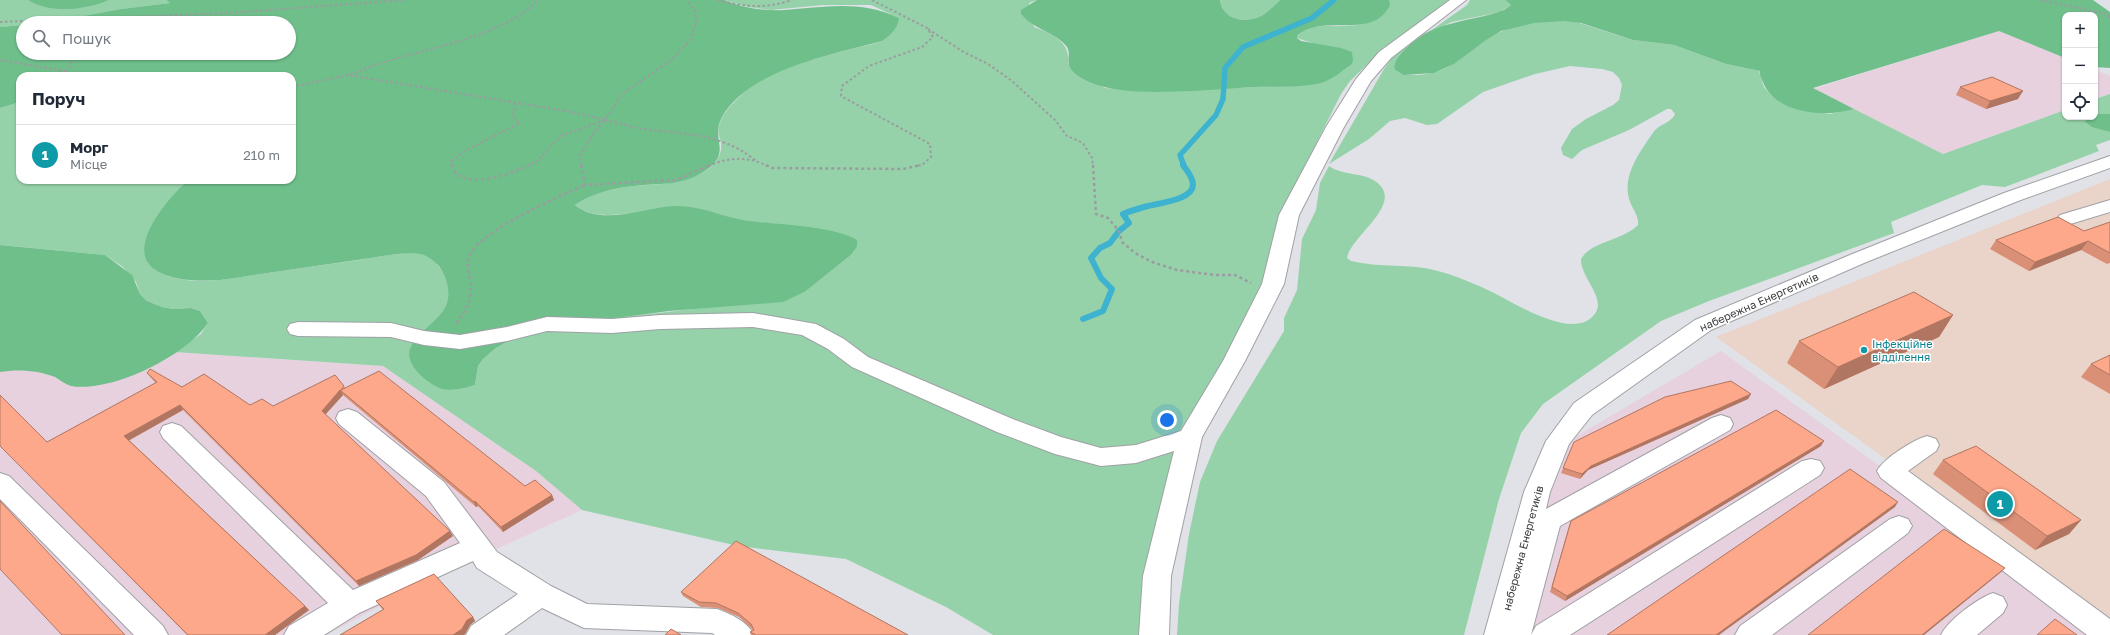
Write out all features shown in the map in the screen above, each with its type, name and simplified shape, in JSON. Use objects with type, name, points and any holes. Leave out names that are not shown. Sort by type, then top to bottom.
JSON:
[{"type":"street","points":[[1154,635],[1157,576],[1190,438],[1234,361],[1273,284],[1289,215],[1335,127],[1364,79],[1385,55],[1459,0]]},
{"type":"street","name":"набережна Енергетиків","points":[[1499,635],[1537,492],[1558,441],[1583,409],[1703,325],[1857,259],[2011,197],[2110,162]]},
{"type":"street","points":[[2067,219],[2110,206]]},
{"type":"street","points":[[298,329],[391,330],[424,338],[460,342],[507,334],[547,324],[612,326],[660,322],[753,320],[808,329],[836,344],[860,362],[936,394],[1006,426],[1055,445],[1101,457],[1136,454],[1190,438]]},
{"type":"street","points":[[348,418],[435,489],[487,560],[541,594],[604,626],[717,621],[739,635]]},
{"type":"street","points":[[1516,635],[1548,520],[1721,424]]},
{"type":"street","points":[[172,432],[349,605]]},
{"type":"street","points":[[1927,445],[1890,471],[2109,635]]},
{"type":"street","points":[[1546,635],[1811,468]]},
{"type":"street","points":[[0,483],[153,635]]},
{"type":"street","points":[[1750,635],[1899,526]]},
{"type":"street","points":[[299,635],[349,605],[478,547]]},
{"type":"street","points":[[481,635],[541,594]]},
{"type":"street","points":[[1956,635],[1994,605]]},
{"type":"path","points":[[144,16],[406,0]]},
{"type":"path","points":[[296,86],[348,75],[388,59],[501,26],[527,12],[539,0]]},
{"type":"path","points":[[585,184],[579,158],[593,134],[605,120],[622,94],[671,60],[690,40],[696,23],[696,12],[687,0]]},
{"type":"path","points":[[718,0],[750,7],[770,6],[792,0]]},
{"type":"path","points":[[872,0],[927,28],[962,51],[988,64],[1012,81],[1056,122],[1067,136],[1083,143],[1092,158],[1096,214],[1108,218],[1118,231],[1122,242],[1135,253],[1152,262],[1177,270],[1215,275],[1235,275],[1247,282],[1270,290]]},
{"type":"path","points":[[2040,0],[2106,14],[2110,17]]},
{"type":"path","points":[[0,22],[16,21]]},
{"type":"path","points":[[348,75],[516,104],[572,112],[637,128],[673,130],[719,139],[744,150],[755,160],[772,168],[904,169],[922,164],[931,157],[930,144],[841,96],[842,86],[869,66],[922,47],[933,37],[927,28]]},
{"type":"path","points":[[0,60],[61,69],[65,71],[73,60]]},
{"type":"path","points":[[516,104],[512,115],[520,123],[485,142],[461,152],[451,161],[453,172],[460,178],[490,179],[520,170],[537,161],[562,136],[605,120]]},
{"type":"path","points":[[460,342],[455,324],[471,305],[473,294],[468,259],[477,244],[540,206],[585,184],[676,180],[722,160],[736,158],[755,160]]},
{"type":"shaded area","points":[[1999,31],[2062,57],[2062,111],[1943,154],[1813,89]]},
{"type":"shaded area","points":[[2098,71],[2110,76],[2110,94],[2098,98]]},
{"type":"shaded area","points":[[2110,179],[2110,620],[1716,337]]},
{"type":"shaded area","points":[[22,342],[383,366],[536,471],[582,510],[433,578],[326,635],[82,635],[0,550],[0,348]]},
{"type":"shaded area","points":[[1721,351],[2110,633],[2110,635],[1514,635],[1563,444]]},
{"type":"shaded area","points":[[0,559],[74,635],[0,635]]},
{"type":"green space","points":[[0,0],[28,0],[41,6],[68,8],[97,4],[109,0],[166,0],[170,3],[121,9],[87,16],[16,16],[16,26],[0,27]]},
{"type":"green space","points":[[28,0],[109,0],[79,8],[57,9]]},
{"type":"green space","points":[[166,0],[724,0],[746,7],[769,10],[828,6],[857,7],[885,12],[899,18],[894,31],[882,41],[817,58],[794,66],[751,87],[734,101],[722,117],[718,133],[720,147],[717,160],[711,167],[700,174],[684,181],[612,190],[596,194],[575,205],[597,215],[624,214],[663,207],[684,206],[743,220],[818,228],[846,235],[857,240],[857,247],[851,255],[806,291],[783,302],[669,311],[579,323],[510,340],[496,348],[483,359],[478,366],[475,385],[446,390],[437,387],[419,374],[414,368],[409,355],[414,341],[441,314],[448,298],[448,285],[442,271],[436,263],[424,255],[411,253],[395,254],[220,280],[204,281],[186,280],[169,276],[154,269],[146,260],[144,248],[147,235],[162,209],[184,184],[296,184],[296,72],[16,72],[16,103],[0,108],[0,27],[16,26],[16,60],[296,60],[296,16],[84,16],[121,9],[170,3]]},
{"type":"green space","points":[[724,0],[1037,0],[1029,3],[1034,27],[1054,36],[1064,44],[1067,50],[1068,64],[1105,88],[1157,91],[1305,85],[1329,79],[1352,64],[1312,43],[1297,38],[1304,30],[1314,27],[1355,25],[1368,22],[1380,14],[1389,0],[1450,0],[1380,52],[1350,81],[1341,94],[1300,176],[1274,262],[1207,407],[1154,635],[993,635],[946,607],[846,559],[738,546],[582,510],[536,471],[383,366],[174,352],[201,334],[208,323],[200,311],[191,308],[173,309],[162,307],[147,301],[140,294],[136,282],[123,267],[105,255],[0,245],[0,108],[16,103],[16,184],[184,184],[182,186],[147,262],[162,274],[181,279],[201,281],[220,280],[402,253],[419,253],[429,257],[441,269],[449,287],[448,299],[444,310],[431,325],[451,389],[475,385],[478,366],[483,359],[496,348],[538,327],[701,308],[806,291],[851,255],[857,247],[851,237],[800,227],[709,215],[655,212],[616,215],[598,214],[582,210],[575,205],[596,194],[612,190],[682,181],[703,173],[715,163],[720,154],[721,143],[718,128],[720,121],[728,108],[742,94],[765,78],[794,66],[823,56],[873,44],[883,40],[899,18],[871,5],[823,5],[771,10],[748,7]]},
{"type":"green space","points":[[1037,0],[1220,0],[1222,7],[1226,12],[1237,19],[1243,20],[1257,18],[1263,15],[1280,0],[1389,0],[1390,5],[1382,16],[1372,22],[1360,25],[1321,26],[1308,29],[1298,35],[1297,38],[1301,41],[1341,48],[1352,52],[1352,64],[1325,82],[1313,85],[1296,86],[1148,92],[1108,88],[1089,82],[1072,71],[1068,61],[1069,54],[1067,47],[1051,34],[1032,24],[1021,14],[1021,10]]},
{"type":"green space","points":[[1220,0],[1280,0],[1263,15],[1256,18],[1243,20],[1230,16],[1222,7]]},
{"type":"green space","points":[[1470,0],[1505,0],[1511,5],[1500,12],[1452,22],[1429,32],[1467,5]]},
{"type":"green space","points":[[1505,0],[2093,0],[2110,12],[2110,68],[2098,67],[2098,12],[2062,12],[2062,57],[1999,31],[1813,88],[1854,109],[1843,112],[1816,113],[1790,107],[1778,101],[1769,93],[1761,78],[1760,71],[1726,64],[1674,45],[1633,40],[1581,23],[1564,21],[1534,23],[1501,31],[1486,40],[1454,64],[1434,73],[1404,75],[1395,70],[1395,64],[1401,54],[1424,34],[1449,24],[1504,10],[1511,5]]},
{"type":"green space","points":[[1573,21],[1633,40],[1674,45],[1726,64],[1760,71],[1759,72],[1764,87],[1771,95],[1800,110],[1830,114],[1854,109],[1943,154],[2062,111],[2062,120],[2087,120],[2086,123],[2110,132],[2110,140],[2096,145],[2099,151],[2005,187],[1982,185],[1891,222],[1894,233],[1709,301],[1661,321],[1543,404],[1521,433],[1499,499],[1464,635],[1177,635],[1179,604],[1189,534],[1200,482],[1217,441],[1284,331],[1284,318],[1297,290],[1302,239],[1316,210],[1320,183],[1329,166],[1340,171],[1370,178],[1383,190],[1385,199],[1381,209],[1351,249],[1347,258],[1351,261],[1417,267],[1445,273],[1486,289],[1530,312],[1561,323],[1575,324],[1587,321],[1596,312],[1598,306],[1597,300],[1584,272],[1581,259],[1585,253],[1632,230],[1638,225],[1637,218],[1629,199],[1628,190],[1628,180],[1634,162],[1655,130],[1674,117],[1675,114],[1671,109],[1667,109],[1629,130],[1582,150],[1572,159],[1563,155],[1561,148],[1572,129],[1619,100],[1622,85],[1619,78],[1613,72],[1602,69],[1570,66],[1535,74],[1483,92],[1437,124],[1427,125],[1405,118],[1390,121],[1369,139],[1329,164],[1384,69],[1394,55],[1409,46],[1396,62],[1395,70],[1409,75],[1432,73],[1453,64],[1489,37],[1500,32],[1517,26],[1536,22]]},
{"type":"green space","points":[[2110,94],[2110,114],[2098,114],[2098,98]]},
{"type":"green space","points":[[2098,114],[2110,114],[2110,132],[2092,127],[2085,122],[2086,120],[2098,120]]},
{"type":"green space","points":[[0,245],[105,255],[132,275],[140,294],[147,301],[162,307],[173,309],[191,308],[200,311],[208,323],[183,348],[166,359],[146,370],[106,384],[87,387],[71,386],[55,377],[42,373],[20,370],[0,372]]},
{"type":"building","points":[[1992,77],[2023,91],[1990,101],[1960,87]]},
{"type":"building","points":[[2058,217],[2084,231],[2110,222],[2110,253],[2088,241],[2035,262],[1996,240]]},
{"type":"building","points":[[1914,292],[1953,315],[1838,367],[1799,341]]},
{"type":"building","points":[[2110,355],[2110,375],[2091,364]]},
{"type":"building","points":[[150,369],[182,387],[204,374],[250,405],[262,399],[273,406],[335,375],[344,386],[341,390],[379,371],[525,486],[535,480],[552,495],[501,527],[475,501],[474,502],[340,390],[322,411],[450,531],[416,555],[356,581],[180,405],[124,436],[305,606],[265,635],[188,635],[0,446],[0,395],[47,442],[157,382],[147,373]]},
{"type":"building","points":[[1731,381],[1751,394],[1591,466],[1582,474],[1563,468],[1574,442],[1665,397]]},
{"type":"building","points":[[1776,410],[1824,441],[1567,596],[1552,587],[1571,521]]},
{"type":"building","points":[[1976,446],[2081,520],[2047,536],[1943,460]]},
{"type":"building","points":[[1850,469],[1898,502],[1716,635],[1607,635]]},
{"type":"building","points":[[0,501],[125,635],[62,635],[0,569]]},
{"type":"building","points":[[1944,529],[2005,568],[1922,635],[1808,635]]},
{"type":"building","points":[[736,541],[908,635],[756,635],[750,632],[754,630],[751,624],[738,613],[716,603],[699,602],[681,592]]},
{"type":"building","points":[[434,574],[473,617],[467,620],[462,629],[453,635],[340,635],[384,609],[376,601]]},
{"type":"building","points":[[2055,619],[2077,635],[2037,635]]},
{"type":"building","points":[[671,629],[681,635],[665,635]]},
{"type":"waterway","points":[[1184,166],[1180,155],[1216,115],[1223,99],[1225,68],[1243,47],[1312,18],[1334,0]]},
{"type":"waterway","points":[[1083,319],[1103,311],[1112,289],[1101,278],[1091,258],[1100,248],[1110,243],[1119,231],[1129,223],[1123,214],[1187,195],[1193,185],[1190,174],[1183,165]]},
{"type":"place","name":"Інфекційне відділення","points":[[1864,350]]},
{"type":"place","name":"Морг","points":[[2000,504]]}]
